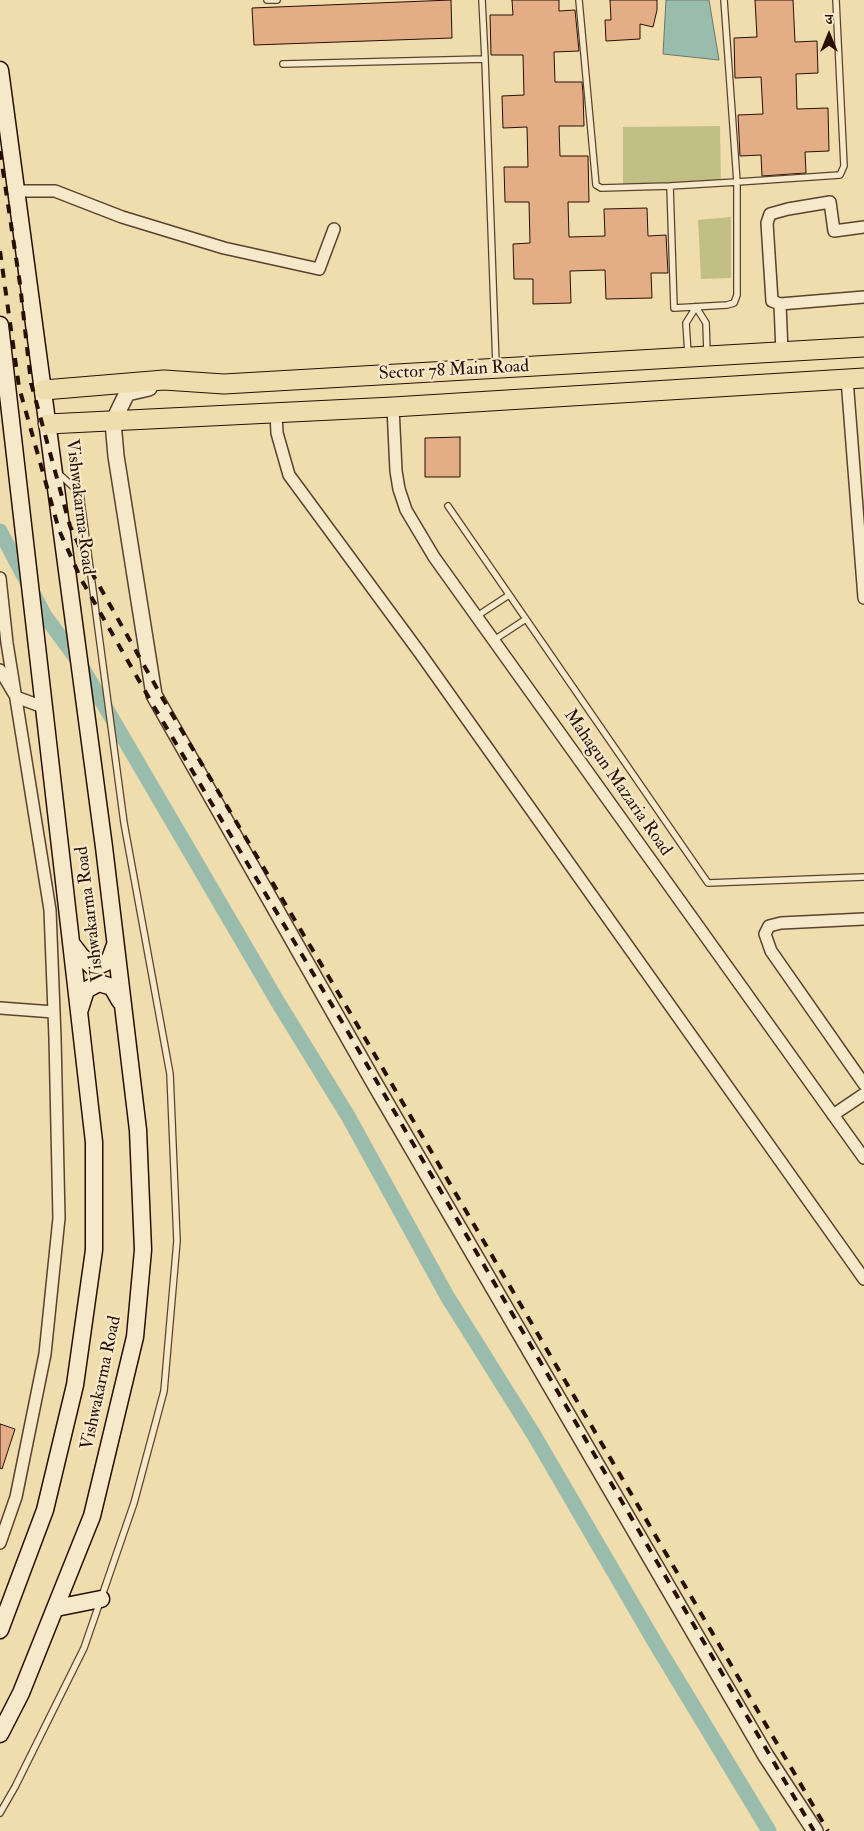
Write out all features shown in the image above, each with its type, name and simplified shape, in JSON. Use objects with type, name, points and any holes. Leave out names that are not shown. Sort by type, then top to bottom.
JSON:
[{"type":"main road","name":"Vishwakarma Road","points":[[0,70],[59,501],[138,1130],[144,1250],[135,1337],[92,1516],[21,1693],[0,1734]]},
{"type":"main road","name":"Vishwakarma Road","points":[[0,325],[94,1142],[94,1250],[75,1385],[45,1510],[1,1623]]},
{"type":"main road","name":"Sector 78 Main Road","points":[[44,390],[164,380],[224,384],[864,347]]},
{"type":"main road","points":[[594,363],[606,366],[610,370],[608,384],[594,394]]},
{"type":"main road","name":"Sector 78 Main Road","points":[[48,424],[393,407],[855,378]]},
{"type":"main road","points":[[71,943],[94,968],[109,960],[115,945]]},
{"type":"main road","points":[[79,1012],[86,990],[99,983],[112,987],[122,1006]]},
{"type":"main road","points":[[56,1608],[101,1599]]},
{"type":"street","points":[[17,192],[55,192],[122,217],[224,248],[319,269],[334,229]]},
{"type":"street","points":[[864,227],[834,231],[830,202],[770,214],[767,223],[770,294],[772,301],[780,304],[864,297]]},
{"type":"street","points":[[780,304],[782,352]]},
{"type":"street","points":[[855,378],[864,598]]},
{"type":"street","points":[[164,380],[153,386],[127,393],[113,422],[116,456],[154,694],[377,1088],[766,1756],[815,1831]]},
{"type":"street","name":"Mahagun Mazaria Road","points":[[393,407],[396,472],[406,510],[434,557],[691,919],[864,1158]]},
{"type":"street","points":[[276,413],[278,433],[289,475],[420,653],[864,1279]]},
{"type":"street","points":[[0,578],[7,642],[50,910],[58,1218],[46,1344],[16,1497],[0,1543]]},
{"type":"street","points":[[0,670],[16,697],[43,707]]},
{"type":"street","points":[[864,919],[781,923],[770,926],[765,934],[771,951],[864,1084]]},
{"type":"street","points":[[0,1008],[54,1012]]},
{"type":"street","points":[[833,1115],[864,1094]]},
{"type":"lane","points":[[267,0],[277,0]]},
{"type":"lane","points":[[482,0],[496,368]]},
{"type":"lane","points":[[578,0],[594,180],[596,185],[601,188],[670,186],[840,175],[844,166],[836,0]]},
{"type":"lane","points":[[670,186],[674,308],[727,306],[734,302],[737,295],[737,182],[724,0]]},
{"type":"lane","points":[[283,64],[485,59]]},
{"type":"lane","points":[[696,307],[706,323],[707,357]]},
{"type":"lane","points":[[688,358],[686,323],[696,307]]},
{"type":"lane","points":[[0,1813],[15,1787],[84,1648],[134,1503],[164,1391],[177,1241],[170,1074],[124,823],[80,493],[54,469]]},
{"type":"lane","points":[[448,506],[708,883],[864,877]]},
{"type":"lane","points":[[477,616],[509,595]]},
{"type":"lane","points":[[494,640],[526,619]]},
{"type":"shaded area","points":[[666,0],[709,0],[719,60],[663,54]]},
{"type":"shaded area","points":[[720,126],[721,186],[623,186],[623,127]]},
{"type":"shaded area","points":[[731,217],[731,278],[701,279],[698,220]]},
{"type":"building","points":[[451,0],[452,38],[254,45],[252,8]]},
{"type":"building","points":[[512,0],[559,0],[559,11],[575,10],[579,51],[554,52],[555,82],[582,82],[583,93],[584,126],[559,126],[560,156],[588,156],[589,202],[568,202],[569,237],[605,236],[604,209],[647,208],[648,236],[666,235],[668,273],[651,273],[652,298],[606,299],[605,270],[570,271],[571,303],[533,304],[533,279],[514,279],[513,244],[530,243],[529,202],[505,202],[504,167],[528,167],[527,127],[503,128],[502,96],[524,95],[523,55],[491,55],[490,15],[513,15]]},
{"type":"building","points":[[610,0],[657,0],[653,27],[640,24],[640,39],[606,41],[605,20],[611,20]]},
{"type":"building","points":[[755,0],[793,0],[795,42],[817,41],[818,73],[796,74],[797,109],[828,108],[829,151],[805,152],[806,173],[762,176],[761,155],[740,156],[738,115],[763,114],[761,77],[735,78],[734,38],[757,37]]},
{"type":"building","points":[[460,437],[460,477],[425,477],[425,438]]},
{"type":"building","points":[[0,1424],[15,1429],[2,1469],[0,1468]]},
{"type":"waterway","points":[[0,531],[45,616],[79,662],[279,1004],[348,1116],[447,1296],[534,1435],[657,1646],[769,1831]]},
{"type":"railway","points":[[0,151],[20,284],[31,383],[70,526],[92,573],[163,699],[355,1021],[828,1831]]},
{"type":"railway","points":[[0,251],[19,387],[59,530],[81,579],[153,705],[345,1027],[814,1831]]}]
